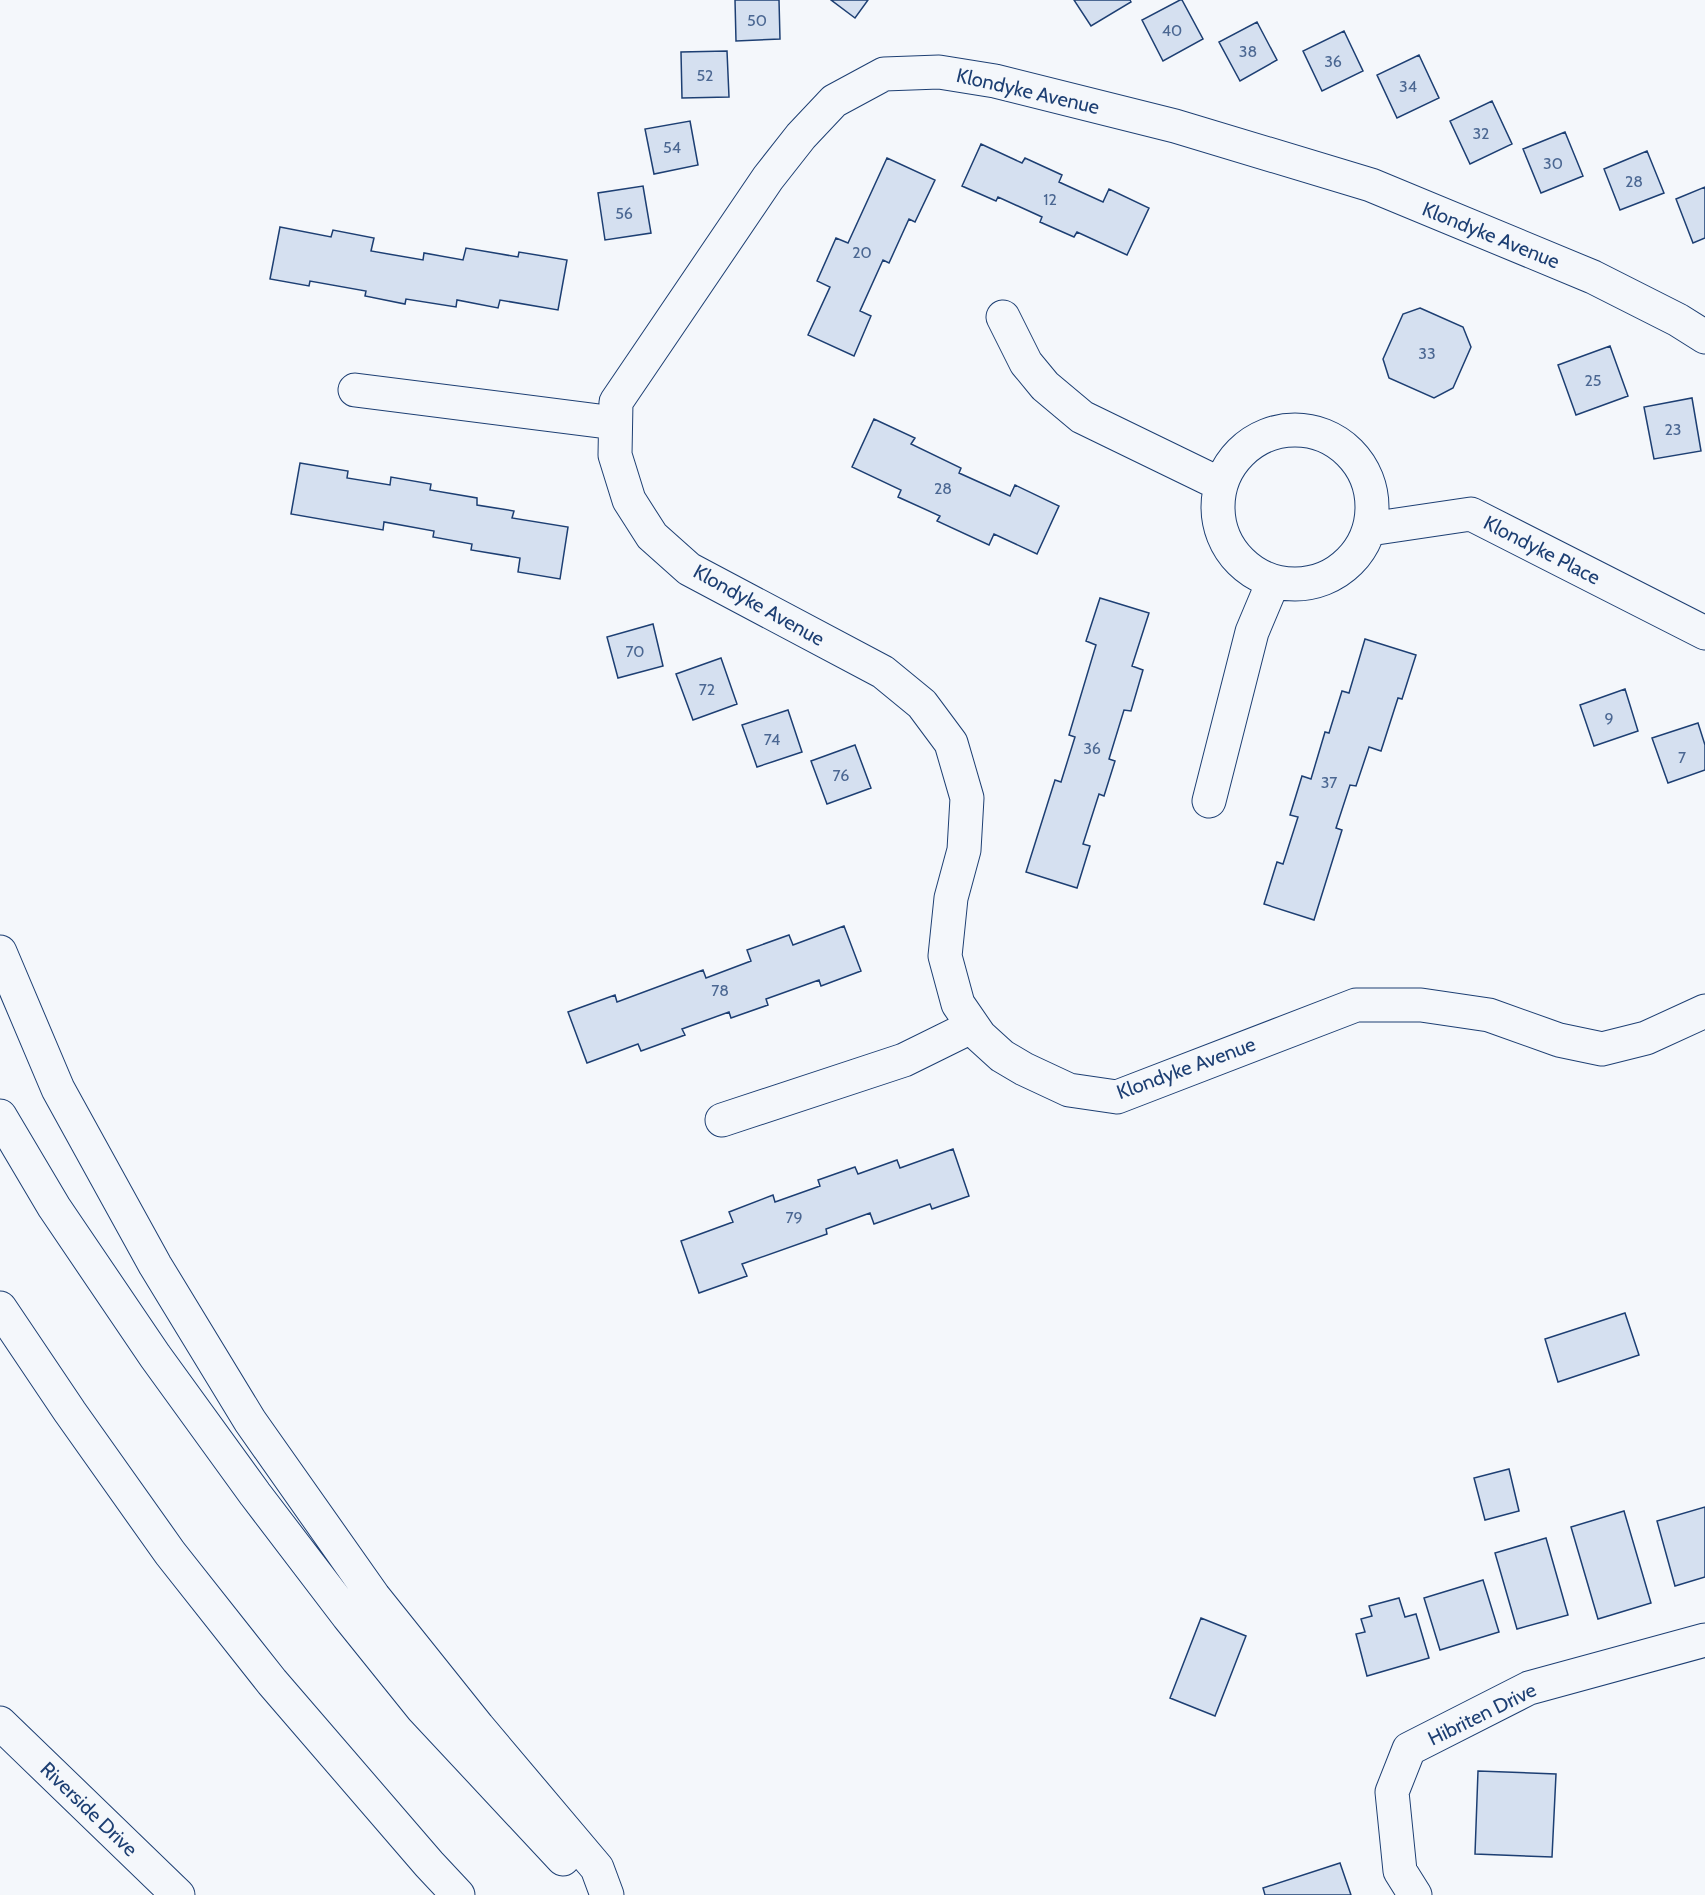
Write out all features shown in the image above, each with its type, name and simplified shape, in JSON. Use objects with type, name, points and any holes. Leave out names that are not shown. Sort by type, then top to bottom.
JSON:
[{"type":"main road","name":"Klondyke Avenue","points":[[1705,337],[1678,320],[1593,277],[1371,185],[1175,126],[995,81],[939,72],[884,74],[834,101],[801,136],[768,178],[615,402],[615,455],[629,500],[652,536],[690,569],[882,672],[922,704],[951,743],[967,798],[964,850],[951,898],[945,956],[958,1004],[973,1026],[980,1036],[1002,1056],[1024,1069],[1070,1090],[1117,1097],[1356,1005],[1421,1005],[1489,1015],[1559,1040],[1602,1049],[1646,1038],[1705,1011]]},
{"type":"main road","points":[[1003,317],[1026,363],[1045,386],[1082,417],[1220,484]]},
{"type":"main road","points":[[355,390],[615,423]]},
{"type":"main road","points":[[1287,429],[1317,432],[1344,446],[1364,470],[1373,499],[1370,529],[1355,556],[1332,576],[1302,585],[1273,582],[1245,568],[1226,544],[1217,515],[1220,484],[1235,458],[1258,438],[1287,429]]},
{"type":"main road","name":"Klondyke Place","points":[[1370,529],[1471,514],[1705,633]]},
{"type":"main road","points":[[1209,801],[1252,632],[1273,582]]},
{"type":"main road","points":[[0,951],[58,1089],[155,1265],[250,1421],[374,1597],[597,1868],[608,1895]]},
{"type":"main road","points":[[722,1119],[904,1060],[973,1026]]},
{"type":"main road","points":[[0,1116],[54,1207],[155,1356],[255,1494],[341,1607],[422,1708],[598,1895]]},
{"type":"main road","points":[[0,1308],[70,1412],[178,1562],[272,1682],[458,1895]]},
{"type":"main road","name":"Hibriten Drive","points":[[1415,1895],[1400,1871],[1392,1792],[1408,1749],[1529,1688],[1705,1640]]},
{"type":"main road","name":"Riverside Drive","points":[[0,1723],[178,1895]]},
{"type":"building","points":[[735,0],[779,0],[780,39],[736,41]]},
{"type":"building","points":[[831,0],[868,0],[855,18]]},
{"type":"building","points":[[1074,0],[1130,0],[1131,2],[1091,26]]},
{"type":"building","points":[[1180,0],[1203,39],[1163,61],[1142,20]]},
{"type":"building","points":[[1257,22],[1277,60],[1240,81],[1219,42]]},
{"type":"building","points":[[1344,31],[1363,71],[1322,91],[1303,51]]},
{"type":"building","points":[[727,51],[729,97],[682,98],[681,52]]},
{"type":"building","points":[[1419,55],[1439,98],[1397,118],[1377,75]]},
{"type":"building","points":[[1492,101],[1512,144],[1470,164],[1450,121]]},
{"type":"building","points":[[690,121],[698,165],[654,174],[645,129]]},
{"type":"building","points":[[1565,132],[1583,176],[1541,193],[1523,149]]},
{"type":"building","points":[[981,144],[1022,163],[1025,158],[1062,175],[1059,182],[1103,202],[1109,189],[1149,208],[1127,255],[1077,232],[1074,237],[1040,222],[1042,217],[998,197],[996,201],[962,186]]},
{"type":"building","points":[[1647,151],[1664,193],[1620,210],[1604,169]]},
{"type":"building","points":[[887,158],[935,180],[915,222],[909,219],[889,263],[883,260],[860,311],[871,316],[854,356],[808,335],[830,287],[817,281],[836,238],[848,243]]},
{"type":"building","points":[[643,186],[651,233],[605,240],[598,193]]},
{"type":"building","points":[[1705,187],[1705,238],[1693,243],[1676,199]]},
{"type":"building","points":[[280,227],[331,237],[333,230],[374,238],[371,251],[423,260],[424,253],[463,260],[466,248],[518,257],[519,252],[567,260],[558,310],[500,300],[498,308],[457,300],[456,307],[406,299],[405,304],[365,296],[366,291],[310,281],[309,286],[270,279]]},
{"type":"building","points":[[1420,308],[1463,327],[1471,347],[1453,388],[1434,398],[1389,378],[1383,359],[1403,314]]},
{"type":"building","points":[[1610,346],[1628,396],[1576,415],[1558,365]]},
{"type":"building","points":[[1692,398],[1701,451],[1654,459],[1644,407]]},
{"type":"building","points":[[874,419],[915,438],[911,444],[961,468],[959,473],[1010,496],[1015,485],[1059,506],[1037,554],[994,534],[989,545],[937,521],[940,516],[898,497],[901,490],[852,467]]},
{"type":"building","points":[[300,463],[348,471],[347,478],[390,485],[391,477],[431,484],[430,490],[477,498],[477,505],[514,511],[512,518],[568,527],[560,579],[518,572],[520,558],[471,550],[472,544],[433,537],[434,531],[384,522],[383,530],[291,514]]},
{"type":"building","points":[[1100,598],[1149,613],[1132,666],[1143,670],[1131,711],[1124,710],[1109,759],[1115,761],[1104,796],[1099,794],[1083,844],[1090,846],[1077,888],[1026,872],[1055,780],[1061,782],[1075,737],[1069,735],[1096,645],[1086,641]]},
{"type":"building","points":[[653,624],[663,666],[618,678],[607,637]]},
{"type":"building","points":[[1365,639],[1416,655],[1402,699],[1398,698],[1381,751],[1369,747],[1356,786],[1350,785],[1336,828],[1342,830],[1314,920],[1264,904],[1277,862],[1283,864],[1298,817],[1290,815],[1302,776],[1311,779],[1325,732],[1329,733],[1342,691],[1349,693]]},
{"type":"building","points":[[721,658],[737,704],[693,720],[676,674]]},
{"type":"building","points":[[1625,689],[1638,731],[1594,746],[1580,705]]},
{"type":"building","points":[[788,710],[802,752],[757,767],[742,725]]},
{"type":"building","points":[[1698,723],[1705,745],[1705,770],[1668,783],[1652,738]]},
{"type":"building","points":[[855,745],[871,788],[827,804],[811,761]]},
{"type":"building","points":[[844,926],[861,971],[821,986],[819,980],[766,999],[768,1005],[731,1018],[729,1012],[682,1029],[685,1035],[641,1051],[638,1044],[587,1063],[568,1012],[615,995],[617,1002],[703,970],[706,978],[751,961],[747,950],[789,935],[793,945]]},
{"type":"building","points":[[953,1149],[969,1196],[932,1209],[930,1204],[874,1224],[870,1213],[826,1229],[827,1234],[742,1264],[747,1276],[699,1293],[681,1241],[733,1222],[729,1212],[773,1195],[775,1202],[820,1186],[818,1180],[855,1167],[858,1174],[897,1160],[900,1168]]},
{"type":"building","points":[[1625,1313],[1639,1355],[1558,1382],[1545,1339]]},
{"type":"building","points":[[1509,1469],[1519,1511],[1485,1520],[1474,1478]]},
{"type":"building","points":[[1705,1507],[1705,1577],[1675,1586],[1657,1521]]},
{"type":"building","points":[[1624,1511],[1651,1603],[1598,1619],[1571,1527]]},
{"type":"building","points":[[1546,1538],[1568,1615],[1517,1629],[1495,1553]]},
{"type":"building","points":[[1483,1580],[1499,1632],[1440,1650],[1424,1598]]},
{"type":"building","points":[[1399,1598],[1405,1617],[1416,1614],[1429,1658],[1367,1676],[1356,1634],[1365,1632],[1361,1619],[1372,1616],[1369,1606]]},
{"type":"building","points":[[1201,1618],[1246,1636],[1215,1716],[1170,1698]]},
{"type":"building","points":[[1478,1771],[1556,1774],[1552,1857],[1475,1854]]},
{"type":"building","points":[[1340,1863],[1351,1895],[1265,1895],[1263,1888]]}]
